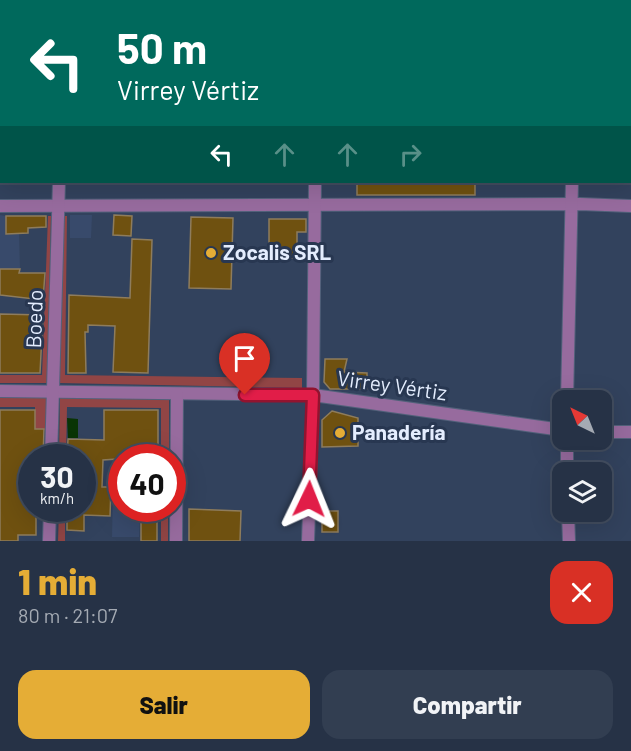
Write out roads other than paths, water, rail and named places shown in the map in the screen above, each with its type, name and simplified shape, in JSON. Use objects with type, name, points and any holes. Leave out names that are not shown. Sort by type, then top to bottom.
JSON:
[{"type":"street","name":"Boedo","points":[[51,444],[59,183]]},
{"type":"street","points":[[308,541],[313,395],[315,183]]},
{"type":"street","points":[[567,390],[572,183]]},
{"type":"street","points":[[0,206],[315,204],[631,206]]},
{"type":"street","name":"Virrey Vértiz","points":[[0,390],[313,395],[552,429]]},
{"type":"street","points":[[176,541],[177,394]]},
{"type":"street","points":[[612,432],[631,432]]},
{"type":"street","points":[[50,522],[50,541]]},
{"type":"street","points":[[568,522],[569,541]]},
{"type":"place","name":"Zocalis SRL","points":[[211,253]]},
{"type":"place","name":"Panadería","points":[[340,433]]}]
